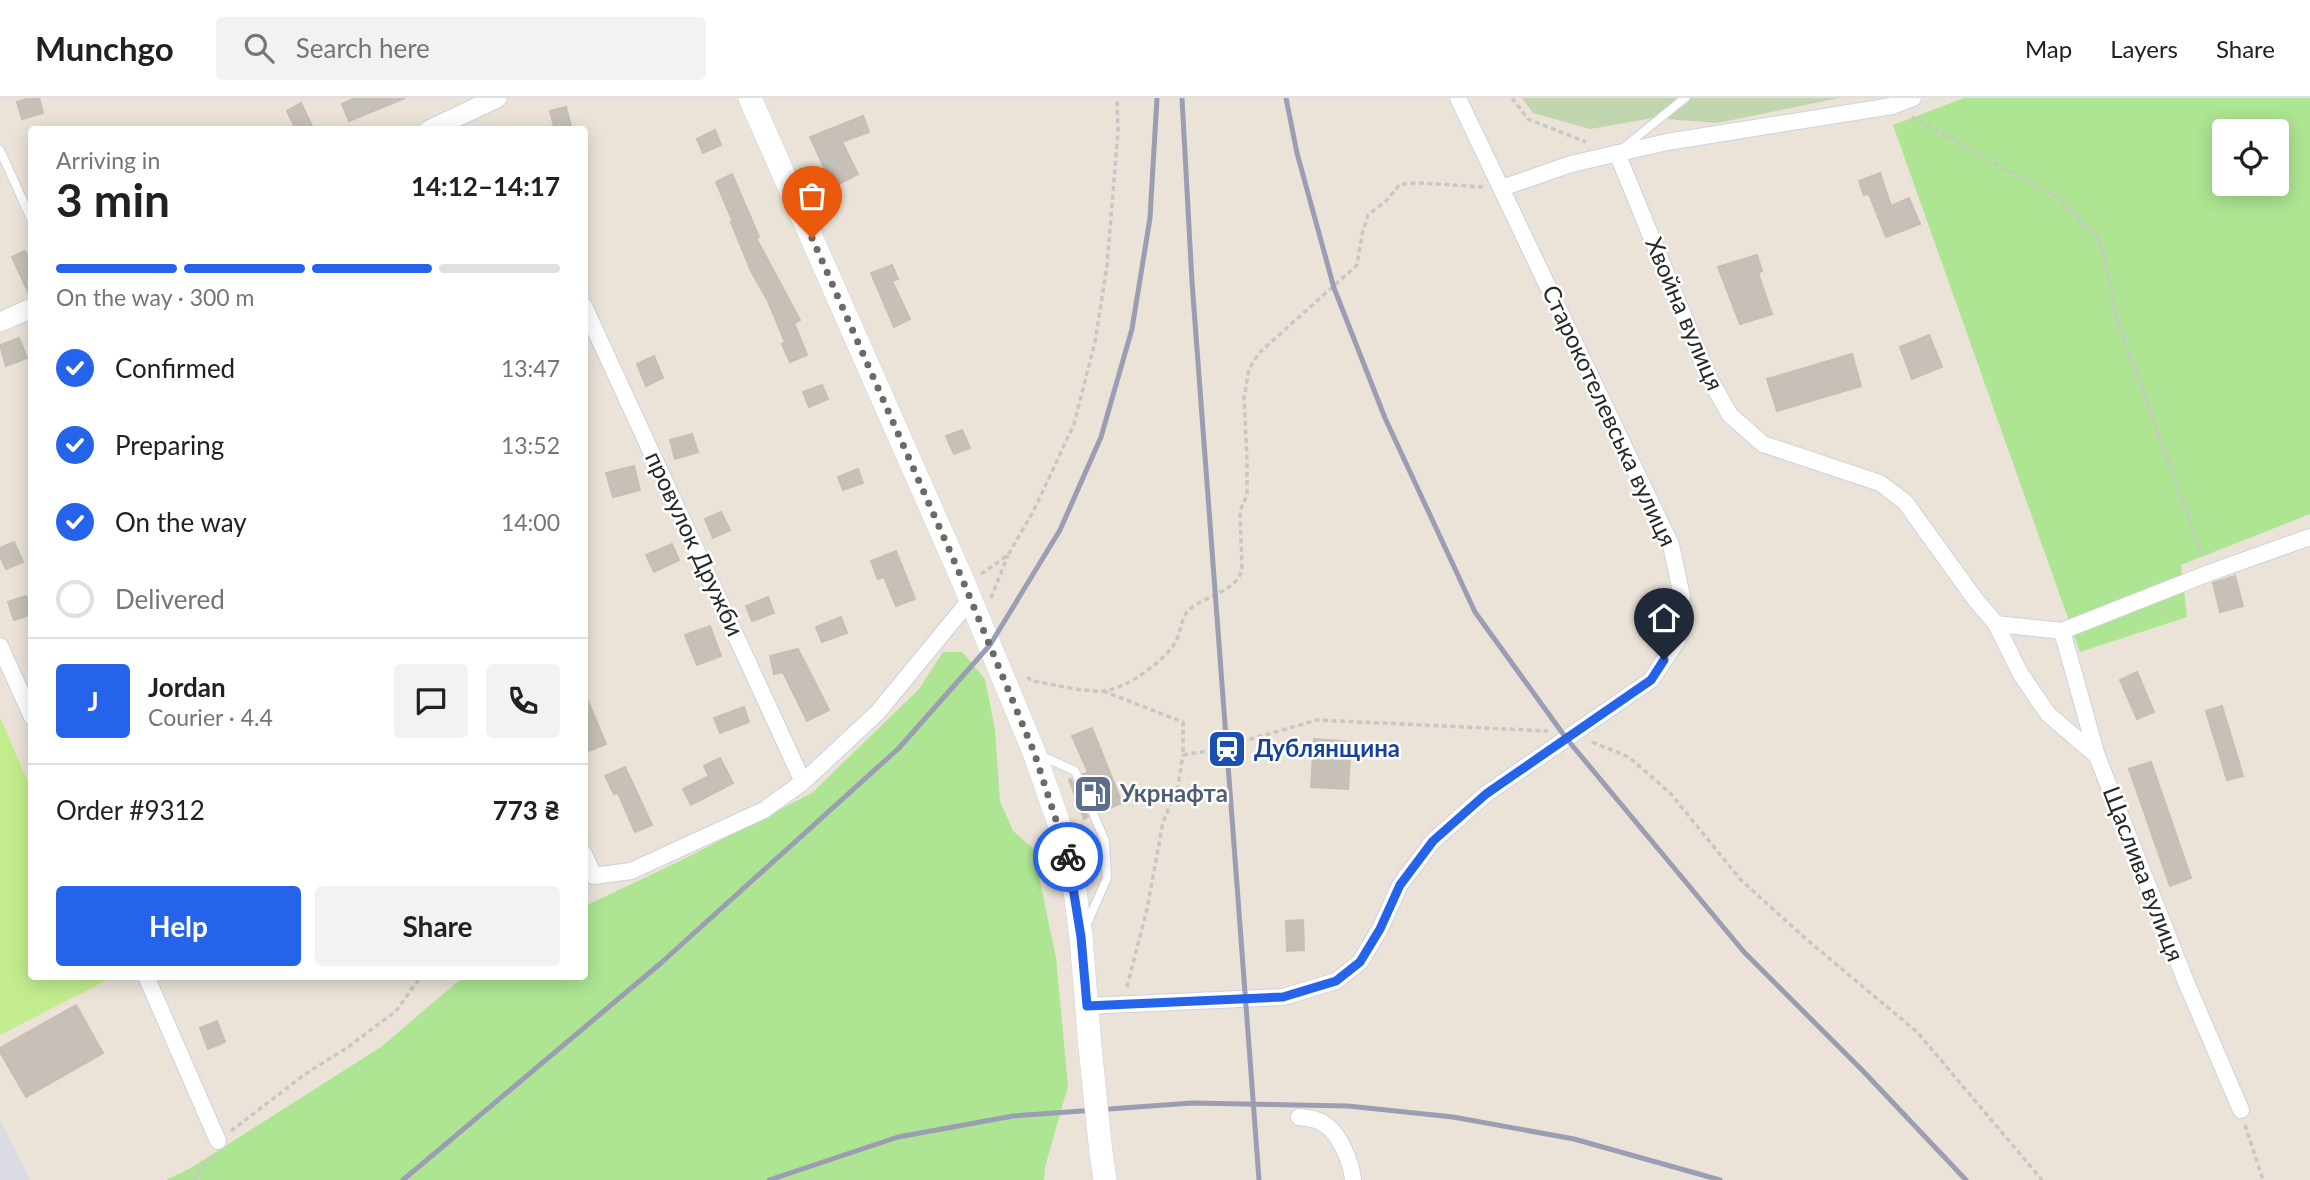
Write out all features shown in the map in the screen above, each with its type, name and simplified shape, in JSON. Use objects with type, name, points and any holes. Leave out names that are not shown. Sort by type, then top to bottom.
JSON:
[{"type":"main road","points":[[750,98],[974,596],[1058,821],[1070,865],[1081,937],[1105,1180]]},
{"type":"street","points":[[438,126],[497,98]]},
{"type":"street","name":"Старокотелевська вулиця","points":[[1087,1006],[1283,997],[1336,981],[1360,962],[1380,929],[1400,885],[1433,841],[1486,794],[1651,680],[1677,641],[1682,596],[1671,545],[1458,98]]},
{"type":"street","points":[[1502,188],[1571,164],[1616,153],[1667,142],[1892,106],[1913,98]]},
{"type":"street","name":"Хвойна вулиця","points":[[1616,153],[1708,376],[1730,415],[1763,444],[1880,483],[1905,502],[1996,624],[2020,673],[2048,714],[2097,756]]},
{"type":"street","points":[[0,322],[28,310]]},
{"type":"street","name":"провулок Дружби","points":[[588,315],[803,782]]},
{"type":"street","points":[[1996,624],[2062,631],[2209,573],[2310,537]]},
{"type":"street","points":[[588,863],[594,876],[631,871],[764,810],[803,782],[878,712],[974,596]]},
{"type":"street","name":"Щаслива вулиця","points":[[2062,631],[2097,756],[2186,982],[2241,1110]]},
{"type":"street","points":[[0,646],[28,708]]},
{"type":"street","points":[[148,980],[218,1141]]},
{"type":"street","points":[[1299,1117],[1313,1118],[1324,1123],[1333,1133],[1347,1155],[1353,1180]]},
{"type":"lane","points":[[1616,153],[1685,98]]},
{"type":"lane","points":[[0,150],[28,212]]},
{"type":"lane","points":[[1034,752],[1074,771],[1105,841],[1107,878],[1081,937]]},
{"type":"path","points":[[974,596],[1009,555],[1034,510],[1074,424],[1095,342],[1107,266],[1118,131],[1118,98]]},
{"type":"path","points":[[1512,98],[1528,120],[1616,153]]},
{"type":"path","points":[[1892,106],[2058,198],[2100,241],[2118,322],[2209,573]]},
{"type":"path","points":[[1103,691],[1138,678],[1175,645],[1186,612],[1206,598],[1225,590],[1240,577],[1240,511],[1247,495],[1244,398],[1249,369],[1259,353],[1357,265],[1368,215],[1386,201],[1400,184],[1502,188]]},
{"type":"path","points":[[974,596],[984,572],[1009,555]]},
{"type":"path","points":[[1024,675],[1032,681],[1103,691],[1183,722],[1183,755],[1178,786],[1163,822],[1147,909],[1121,1005]]},
{"type":"path","points":[[1183,755],[1213,750],[1317,720],[1504,728],[1573,734],[1629,757],[1671,794],[1740,879],[1806,939],[1917,1032],[2042,1180]]},
{"type":"path","points":[[194,1180],[195,1174],[222,1149],[218,1141],[304,1075],[348,1047],[396,1011],[418,980]]},
{"type":"path","points":[[2241,1110],[2263,1180]]},
{"type":"shaded area","points":[[0,1120],[30,1180],[0,1180]]},
{"type":"green space","points":[[1522,98],[1840,98],[1717,123],[1653,118],[1590,129],[1533,113]]},
{"type":"green space","points":[[1964,98],[2310,98],[2310,514],[2181,565],[2187,617],[2080,652],[1893,125]]},
{"type":"green space","points":[[943,652],[962,652],[985,679],[995,730],[1000,801],[1013,831],[1033,848],[1056,958],[1068,1086],[1045,1167],[1044,1180],[166,1180],[189,1169],[381,1047],[459,980],[588,980],[588,905],[812,793],[919,689]]},
{"type":"green space","points":[[0,717],[28,782],[28,980],[107,980],[0,1035]]},
{"type":"building","points":[[39,98],[43,113],[22,119],[17,102]]},
{"type":"building","points":[[355,98],[405,98],[349,121],[342,104]]},
{"type":"building","points":[[301,103],[312,126],[294,126],[287,111]]},
{"type":"building","points":[[566,107],[571,126],[554,126],[550,111]]},
{"type":"building","points":[[863,116],[869,132],[842,142],[858,174],[833,187],[810,137]]},
{"type":"building","points":[[715,130],[721,145],[703,153],[697,139]]},
{"type":"building","points":[[1880,173],[1891,206],[1909,198],[1920,224],[1886,237],[1869,194],[1864,195],[1859,181]]},
{"type":"building","points":[[732,174],[759,237],[756,238],[800,320],[794,323],[807,355],[790,362],[782,344],[785,342],[768,301],[751,271],[716,182]]},
{"type":"building","points":[[25,251],[28,257],[28,292],[12,257]]},
{"type":"building","points":[[1757,255],[1762,271],[1758,273],[1772,314],[1740,324],[1718,267]]},
{"type":"building","points":[[892,265],[898,279],[892,281],[910,319],[894,327],[871,273]]},
{"type":"building","points":[[1929,335],[1942,367],[1912,379],[1900,347]]},
{"type":"building","points":[[19,338],[27,358],[6,366],[0,345]]},
{"type":"building","points":[[1852,354],[1861,386],[1777,411],[1767,379]]},
{"type":"building","points":[[654,356],[663,378],[646,386],[637,364]]},
{"type":"building","points":[[822,385],[828,399],[809,407],[803,392]]},
{"type":"building","points":[[962,430],[970,448],[954,454],[946,436]]},
{"type":"building","points":[[692,434],[698,452],[675,459],[670,440]]},
{"type":"building","points":[[634,466],[640,490],[613,497],[606,473]]},
{"type":"building","points":[[858,469],[863,483],[843,490],[838,477]]},
{"type":"building","points":[[721,512],[730,530],[713,538],[705,519]]},
{"type":"building","points":[[14,542],[23,562],[6,569],[0,556],[0,548]]},
{"type":"building","points":[[672,544],[679,560],[654,572],[646,555]]},
{"type":"building","points":[[896,551],[915,599],[896,606],[884,577],[878,579],[871,561]]},
{"type":"building","points":[[2235,576],[2243,606],[2220,612],[2213,583]]},
{"type":"building","points":[[26,596],[28,615],[14,620],[8,602]]},
{"type":"building","points":[[768,597],[774,613],[752,621],[746,606]]},
{"type":"building","points":[[841,617],[847,633],[822,642],[816,627]]},
{"type":"building","points":[[710,626],[721,656],[697,665],[685,635]]},
{"type":"building","points":[[798,649],[829,710],[807,721],[783,672],[774,674],[770,656]]},
{"type":"building","points":[[2137,672],[2154,712],[2137,719],[2120,680]]},
{"type":"building","points":[[588,701],[606,744],[588,751]]},
{"type":"building","points":[[2222,706],[2243,776],[2227,780],[2206,711]]},
{"type":"building","points":[[744,707],[749,722],[720,733],[714,718]]},
{"type":"building","points":[[1092,728],[1122,803],[1100,812],[1083,774],[1088,772],[1072,736]]},
{"type":"building","points":[[1314,739],[1351,742],[1348,789],[1311,787]]},
{"type":"building","points":[[720,758],[733,783],[691,805],[683,789],[709,776],[704,766]]},
{"type":"building","points":[[2151,762],[2191,878],[2170,886],[2129,769]]},
{"type":"building","points":[[625,767],[652,825],[635,832],[618,793],[614,794],[605,776]]},
{"type":"building","points":[[1071,779],[1088,817],[1084,819],[1069,780]]},
{"type":"building","points":[[1303,920],[1304,950],[1287,951],[1286,921]]},
{"type":"building","points":[[76,1005],[103,1053],[26,1097],[0,1048]]},
{"type":"building","points":[[217,1021],[225,1042],[208,1049],[200,1028]]},
{"type":"railway","points":[[403,1180],[661,963],[899,748],[990,645],[1060,530],[1101,437],[1132,329],[1150,218],[1157,98]]},
{"type":"railway","points":[[1182,98],[1192,282],[1259,1180]]},
{"type":"railway","points":[[1286,98],[1297,153],[1334,288],[1385,418],[1475,612],[1566,738],[1744,952],[1863,1071],[1966,1180]]},
{"type":"railway","points":[[769,1180],[898,1137],[1013,1116],[1192,1103],[1348,1106],[1453,1117],[1574,1139],[1720,1180]]},
{"type":"way so far","points":[[812,238],[963,581],[1034,752],[1068,857]]},
{"type":"place","name":"Дублянщина","points":[[1227,749]]},
{"type":"place","name":"Укрнафта","points":[[1093,794]]},
{"type":"route","points":[[1068,857],[1081,937],[1087,1006],[1283,997],[1336,981],[1360,962],[1380,929],[1400,885],[1433,841],[1486,794],[1651,680],[1664,660]]}]
